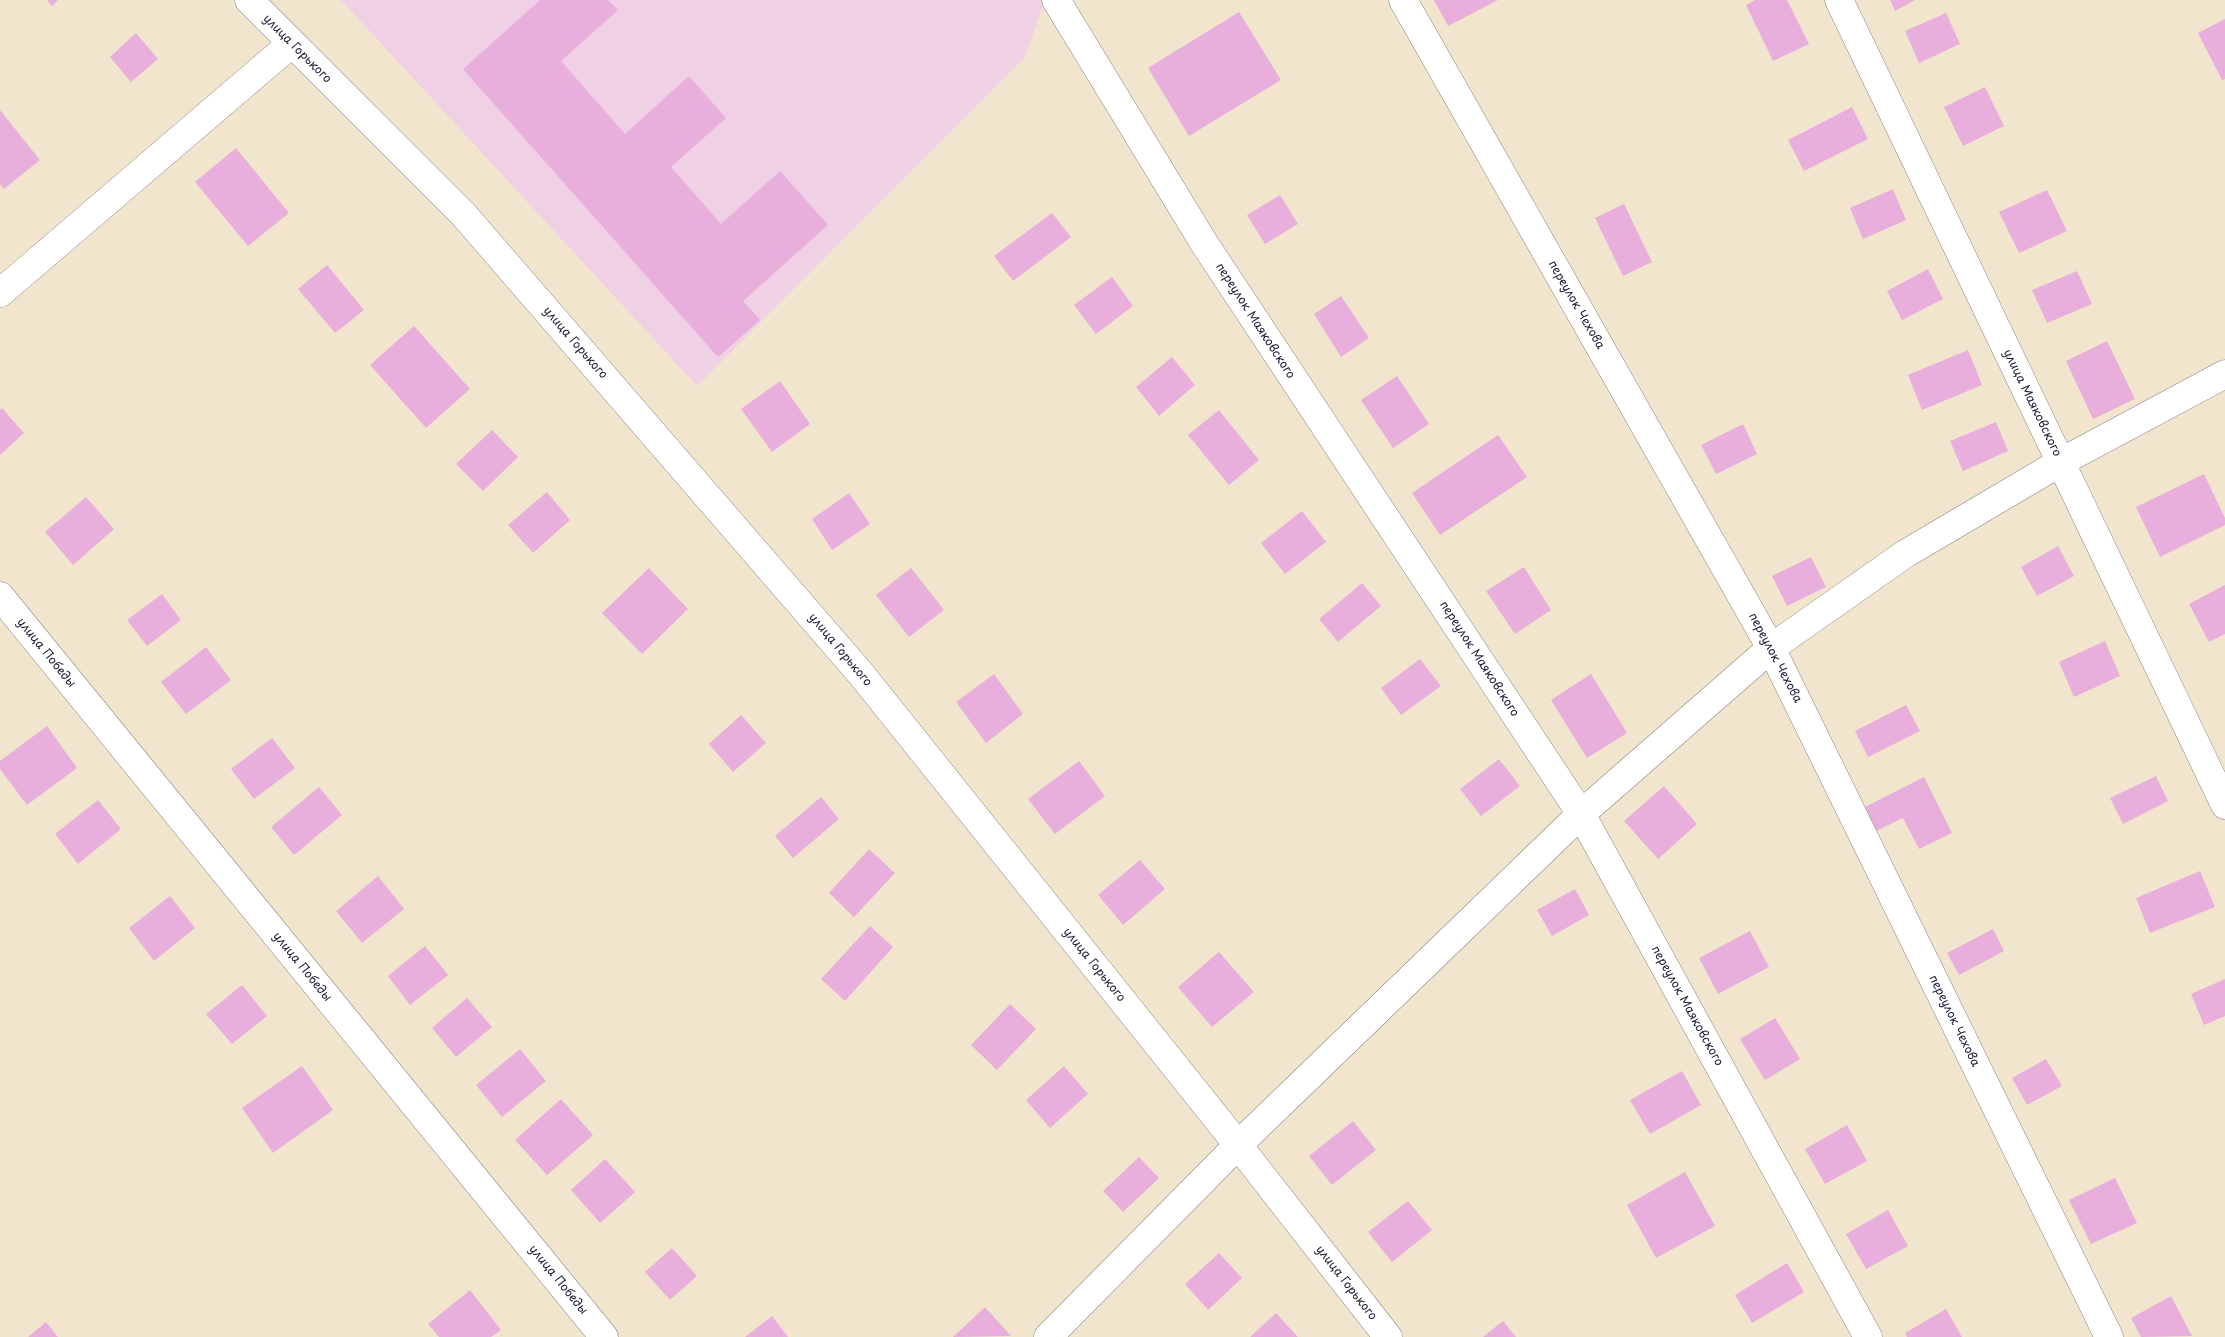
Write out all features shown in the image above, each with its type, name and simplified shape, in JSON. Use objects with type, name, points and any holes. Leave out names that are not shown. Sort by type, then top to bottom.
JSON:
[{"type":"street","name":"улица Горького","points":[[249,0],[464,215],[861,674],[1238,1145],[1388,1337]]},
{"type":"street","name":"переулок Маяковского","points":[[1056,0],[1204,243],[1582,814],[1868,1337]]},
{"type":"street","name":"переулок Чехова","points":[[1403,0],[1771,648],[2109,1337]]},
{"type":"street","name":"улица Маяковского","points":[[1839,0],[2225,805]]},
{"type":"street","points":[[0,293],[291,44]]},
{"type":"street","points":[[1048,1337],[1238,1145],[1582,814],[1771,648],[1905,554],[2061,462],[2225,374]]},
{"type":"street","name":"улица Победы","points":[[0,596],[604,1337]]},
{"type":"shaded area","points":[[341,0],[1045,0],[1025,57],[697,386]]},
{"type":"building","points":[[47,0],[58,0],[52,6]]},
{"type":"building","points":[[540,0],[608,0],[618,10],[561,61],[625,134],[689,76],[726,118],[671,167],[721,224],[780,171],[828,225],[743,301],[760,320],[718,357],[463,69]]},
{"type":"building","points":[[1434,0],[1498,0],[1448,26]]},
{"type":"building","points":[[1755,0],[1787,0],[1809,44],[1773,61],[1746,5]]},
{"type":"building","points":[[1890,0],[1915,0],[1895,11]]},
{"type":"building","points":[[1239,12],[1281,80],[1189,136],[1148,68]]},
{"type":"building","points":[[1946,13],[1960,44],[1919,63],[1905,31]]},
{"type":"building","points":[[2225,19],[2225,79],[2222,80],[2198,33]]},
{"type":"building","points":[[136,33],[158,59],[131,82],[110,57]]},
{"type":"building","points":[[1985,87],[2004,126],[1963,146],[1944,107]]},
{"type":"building","points":[[1852,107],[1868,139],[1804,171],[1788,140]]},
{"type":"building","points":[[0,110],[40,160],[4,189],[0,184]]},
{"type":"building","points":[[236,148],[289,213],[248,246],[195,182]]},
{"type":"building","points":[[1893,189],[1906,220],[1863,239],[1850,208]]},
{"type":"building","points":[[2047,190],[2067,231],[2019,253],[1999,212]]},
{"type":"building","points":[[1280,195],[1298,224],[1265,244],[1247,215]]},
{"type":"building","points":[[1624,204],[1652,262],[1623,276],[1595,218]]},
{"type":"building","points":[[1052,213],[1071,237],[1013,281],[994,256]]},
{"type":"building","points":[[327,265],[364,310],[335,333],[298,289]]},
{"type":"building","points":[[1928,269],[1943,299],[1902,320],[1887,291]]},
{"type":"building","points":[[2077,271],[2092,304],[2047,323],[2032,290]]},
{"type":"building","points":[[1112,277],[1133,306],[1096,334],[1074,305]]},
{"type":"building","points":[[1341,296],[1369,338],[1341,357],[1314,314]]},
{"type":"building","points":[[414,326],[470,389],[426,428],[370,365]]},
{"type":"building","points":[[2107,341],[2135,399],[2093,419],[2066,361]]},
{"type":"building","points":[[1968,350],[1982,385],[1922,410],[1908,375]]},
{"type":"building","points":[[1172,357],[1195,385],[1159,416],[1136,387]]},
{"type":"building","points":[[1397,376],[1429,424],[1393,448],[1361,400]]},
{"type":"building","points":[[780,381],[810,424],[772,452],[741,409]]},
{"type":"building","points":[[2,408],[24,433],[0,455],[0,410]]},
{"type":"building","points":[[1219,410],[1259,460],[1229,485],[1188,435]]},
{"type":"building","points":[[1996,422],[2008,451],[1963,471],[1950,441]]},
{"type":"building","points":[[1743,424],[1757,454],[1716,474],[1701,445]]},
{"type":"building","points":[[492,430],[518,457],[483,491],[456,464]]},
{"type":"building","points":[[1498,435],[1527,477],[1440,535],[1412,493]]},
{"type":"building","points":[[2204,474],[2225,518],[2225,525],[2160,557],[2136,507]]},
{"type":"building","points":[[547,492],[570,520],[533,553],[508,525]]},
{"type":"building","points":[[849,493],[870,524],[832,550],[812,519]]},
{"type":"building","points":[[86,497],[114,529],[73,565],[45,532]]},
{"type":"building","points":[[1302,511],[1326,542],[1285,574],[1261,543]]},
{"type":"building","points":[[2058,546],[2074,576],[2037,596],[2021,567]]},
{"type":"building","points":[[1811,557],[1826,587],[1787,606],[1772,576]]},
{"type":"building","points":[[1524,567],[1551,610],[1515,634],[1486,591]]},
{"type":"building","points":[[649,568],[688,609],[642,654],[602,613]]},
{"type":"building","points":[[911,568],[944,610],[909,637],[876,595]]},
{"type":"building","points":[[1362,583],[1381,606],[1338,642],[1319,619]]},
{"type":"building","points":[[2225,585],[2225,634],[2209,642],[2189,604]]},
{"type":"building","points":[[162,594],[181,620],[147,646],[127,620]]},
{"type":"building","points":[[2105,641],[2120,676],[2074,697],[2059,662]]},
{"type":"building","points":[[206,647],[231,680],[186,714],[161,682]]},
{"type":"building","points":[[1420,659],[1441,686],[1401,715],[1381,688]]},
{"type":"building","points":[[994,674],[1023,714],[986,743],[956,702]]},
{"type":"building","points":[[1591,674],[1627,733],[1587,758],[1551,700]]},
{"type":"building","points":[[1906,705],[1920,731],[1868,757],[1855,731]]},
{"type":"building","points":[[741,715],[766,743],[733,772],[709,744]]},
{"type":"building","points":[[47,726],[77,768],[27,805],[0,769],[0,761]]},
{"type":"building","points":[[272,738],[295,768],[254,799],[231,769]]},
{"type":"building","points":[[1499,759],[1520,786],[1481,816],[1460,789]]},
{"type":"building","points":[[1079,761],[1105,796],[1055,834],[1028,799]]},
{"type":"building","points":[[2156,776],[2168,801],[2123,824],[2110,798]]},
{"type":"building","points":[[1924,777],[1952,833],[1919,849],[1903,818],[1872,833],[1861,809]]},
{"type":"building","points":[[1664,786],[1697,824],[1658,859],[1624,821]]},
{"type":"building","points":[[319,787],[342,815],[294,855],[271,827]]},
{"type":"building","points":[[821,797],[839,819],[793,858],[775,836]]},
{"type":"building","points":[[98,800],[121,829],[78,864],[55,834]]},
{"type":"building","points":[[869,849],[895,873],[854,917],[829,893]]},
{"type":"building","points":[[1140,860],[1165,889],[1123,925],[1098,895]]},
{"type":"building","points":[[2200,871],[2215,907],[2150,933],[2136,898]]},
{"type":"building","points":[[378,876],[404,909],[362,943],[336,911]]},
{"type":"building","points":[[1575,889],[1589,915],[1552,936],[1537,910]]},
{"type":"building","points":[[170,896],[195,928],[154,961],[129,928]]},
{"type":"building","points":[[870,926],[893,947],[845,1001],[821,979]]},
{"type":"building","points":[[1993,929],[2004,951],[1959,975],[1947,953]]},
{"type":"building","points":[[1750,931],[1769,967],[1718,994],[1699,958]]},
{"type":"building","points":[[425,946],[448,975],[410,1005],[388,976]]},
{"type":"building","points":[[1219,952],[1254,992],[1212,1027],[1178,987]]},
{"type":"building","points":[[2225,979],[2225,1016],[2204,1025],[2191,994]]},
{"type":"building","points":[[242,985],[267,1016],[232,1044],[206,1014]]},
{"type":"building","points":[[467,998],[492,1027],[456,1057],[432,1028]]},
{"type":"building","points":[[1010,1004],[1036,1029],[997,1070],[971,1045]]},
{"type":"building","points":[[1775,1018],[1800,1059],[1765,1080],[1740,1039]]},
{"type":"building","points":[[520,1049],[546,1081],[502,1117],[476,1085]]},
{"type":"building","points":[[2046,1059],[2062,1086],[2027,1105],[2012,1078]]},
{"type":"building","points":[[302,1066],[333,1110],[273,1153],[242,1108]]},
{"type":"building","points":[[1064,1066],[1088,1094],[1050,1128],[1026,1100]]},
{"type":"building","points":[[1682,1071],[1701,1105],[1650,1134],[1630,1100]]},
{"type":"building","points":[[561,1099],[593,1135],[547,1175],[515,1140]]},
{"type":"building","points":[[1353,1121],[1376,1150],[1332,1185],[1309,1156]]},
{"type":"building","points":[[1847,1125],[1867,1161],[1825,1184],[1805,1149]]},
{"type":"building","points":[[1139,1157],[1159,1178],[1123,1212],[1103,1191]]},
{"type":"building","points":[[605,1159],[635,1192],[600,1223],[571,1190]]},
{"type":"building","points":[[1685,1172],[1715,1226],[1656,1258],[1627,1205]]},
{"type":"building","points":[[2115,1178],[2137,1223],[2091,1244],[2069,1200]]},
{"type":"building","points":[[1408,1201],[1432,1230],[1392,1262],[1368,1232]]},
{"type":"building","points":[[1888,1210],[1908,1246],[1866,1269],[1846,1234]]},
{"type":"building","points":[[672,1248],[697,1276],[670,1300],[645,1272]]},
{"type":"building","points":[[1219,1253],[1242,1278],[1208,1310],[1185,1284]]},
{"type":"building","points":[[1787,1263],[1804,1292],[1752,1323],[1735,1295]]},
{"type":"building","points":[[470,1290],[501,1330],[491,1337],[439,1337],[428,1324]]},
{"type":"building","points":[[2171,1296],[2192,1336],[2141,1337],[2131,1318]]},
{"type":"building","points":[[985,1307],[1011,1336],[953,1337]]},
{"type":"building","points":[[1946,1309],[1962,1337],[1907,1337],[1905,1333]]},
{"type":"building","points":[[1276,1313],[1298,1337],[1250,1337]]},
{"type":"building","points":[[772,1316],[788,1337],[745,1337]]},
{"type":"building","points":[[1503,1321],[1516,1337],[1483,1337]]},
{"type":"building","points":[[46,1322],[58,1337],[28,1337]]}]
